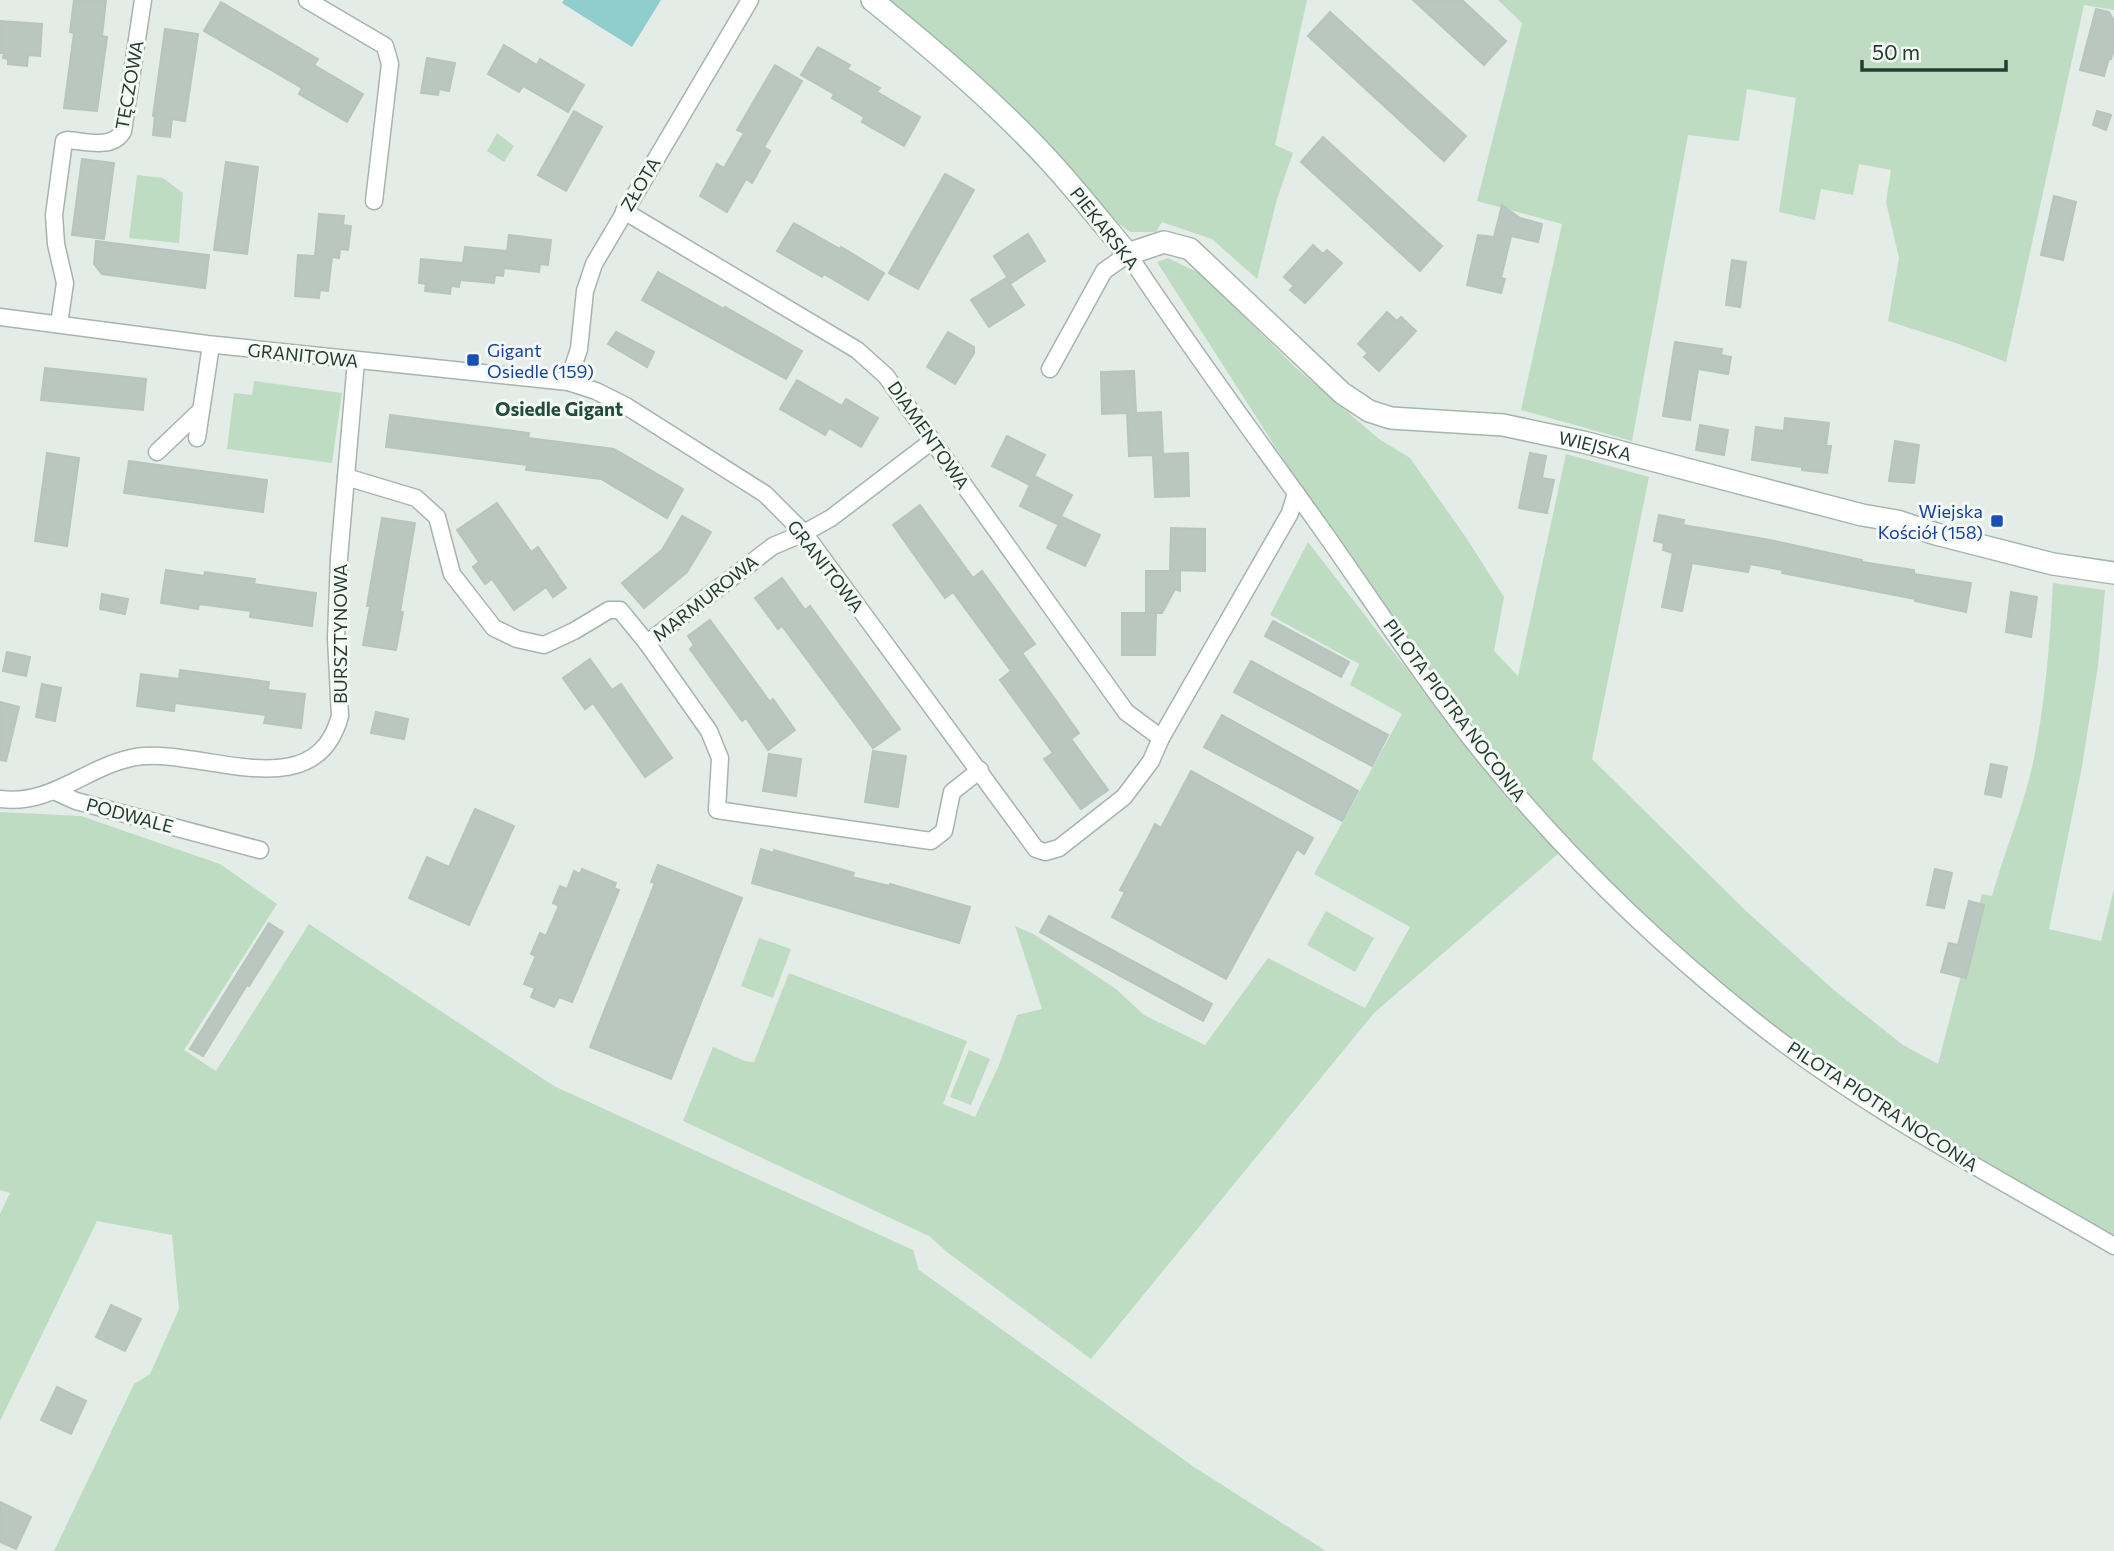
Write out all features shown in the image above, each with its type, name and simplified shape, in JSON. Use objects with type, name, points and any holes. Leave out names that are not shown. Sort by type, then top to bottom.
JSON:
[{"type":"street","name":"TĘCZOWA","points":[[59,324],[65,283],[56,244],[54,215],[64,141],[110,143],[118,139],[123,131],[143,0]]},
{"type":"street","points":[[307,0],[385,46],[390,64],[374,201]]},
{"type":"street","name":"ZŁOTA","points":[[568,382],[579,349],[585,290],[594,264],[750,0]]},
{"type":"street","name":"PIEKARSKA","points":[[872,0],[964,77],[1055,166],[1128,254],[1296,493]]},
{"type":"street","name":"DIAMENTOWA","points":[[624,211],[857,350],[886,376],[1126,712],[1161,738]]},
{"type":"street","name":"WIEJSKA","points":[[1128,254],[1164,242],[1190,249],[1342,393],[1368,411],[1391,418],[1503,425],[1583,442],[1862,515],[1897,521],[2029,558],[2114,573]]},
{"type":"street","points":[[1050,369],[1104,271],[1128,254]]},
{"type":"street","name":"GRANITOWA","points":[[0,317],[211,345],[568,382],[596,391],[626,406],[765,494],[804,533],[1036,849],[1045,852],[1059,848],[1124,797],[1151,761],[1161,738],[1290,513],[1296,493]]},
{"type":"street","points":[[197,438],[211,345]]},
{"type":"street","name":"BURSZTYNOWA","points":[[56,792],[129,758],[163,756],[255,769],[284,769],[309,759],[329,741],[340,716],[337,638],[339,558],[356,360]]},
{"type":"street","points":[[158,452],[201,410]]},
{"type":"street","name":"MARMUROWA","points":[[932,441],[831,518],[773,546],[647,643],[709,731],[720,758],[717,810],[931,841],[944,831],[952,792],[980,770]]},
{"type":"street","points":[[346,477],[416,498],[437,517],[452,574],[494,628],[517,639],[544,645],[609,610],[620,610],[647,643]]},
{"type":"street","name":"PILOTA PIOTRA NOCONIA","points":[[1296,493],[1481,751],[1529,809],[1631,916],[1753,1020],[1831,1077],[1931,1140],[2114,1246]]},
{"type":"street","points":[[0,799],[13,801],[56,792]]},
{"type":"street","name":"PODWALE","points":[[56,792],[76,802],[260,850]]},
{"type":"green space","points":[[890,0],[1307,0],[1275,145],[1293,153],[1277,199],[1257,279],[1212,239],[1162,222],[1156,232],[1130,232],[1114,220],[978,77]]},
{"type":"green space","points":[[1498,0],[2114,0],[2114,10],[2084,5],[2006,362],[1888,321],[1899,258],[1886,202],[1891,170],[1859,164],[1853,195],[1821,189],[1815,220],[1779,212],[1796,98],[1747,89],[1739,141],[1688,135],[1632,441],[1521,410],[1562,224],[1477,201],[1522,23]]},
{"type":"green space","points":[[497,133],[514,146],[504,162],[487,151]]},
{"type":"green space","points":[[137,175],[163,178],[183,193],[179,243],[129,238]]},
{"type":"green space","points":[[1168,258],[1201,274],[1296,368],[1379,439],[1410,458],[1504,597],[1494,651],[1518,676],[1566,454],[1649,477],[1592,759],[1746,911],[1835,991],[1903,1045],[1938,1064],[1982,894],[1992,896],[2033,763],[2046,673],[2053,583],[2105,590],[2098,666],[2081,772],[2049,929],[2101,941],[2114,889],[2114,1236],[1943,1138],[1798,1044],[1709,974],[1642,915],[1537,805],[1450,695],[1317,512],[1157,262]]},
{"type":"green space","points":[[254,381],[342,393],[332,463],[227,449],[234,393],[252,395]]},
{"type":"green space","points":[[1308,542],[1496,784],[1559,853],[1374,1013],[1091,1359],[929,1236],[683,1121],[713,1047],[745,1061],[754,1062],[789,973],[967,1041],[943,1104],[975,1117],[999,1065],[1017,1015],[1042,1009],[1015,926],[1035,935],[1116,989],[1144,1015],[1205,1045],[1268,958],[1365,1008],[1410,927],[1314,874],[1402,714],[1350,685],[1359,664],[1270,615]]},
{"type":"green space","points":[[0,812],[81,816],[220,864],[277,904],[184,1050],[216,1071],[309,924],[554,1086],[913,1250],[919,1270],[1194,1467],[1326,1551],[54,1551],[134,1384],[150,1374],[179,1309],[172,1235],[97,1221],[0,1421],[0,1214],[10,1193],[0,1190]]},
{"type":"green space","points":[[1326,911],[1374,938],[1355,972],[1307,945]]},
{"type":"green space","points":[[759,938],[791,949],[773,998],[741,986]]},
{"type":"green space","points":[[969,1050],[990,1059],[971,1105],[950,1097]]},
{"type":"water","points":[[564,0],[661,0],[632,47],[562,3]]},
{"type":"building","points":[[74,0],[106,0],[102,36],[107,37],[97,111],[64,108],[74,33],[70,32]]},
{"type":"building","points":[[1413,0],[1462,0],[1506,41],[1484,65]]},
{"type":"building","points":[[221,2],[318,59],[314,65],[363,94],[347,122],[299,94],[302,88],[204,31]]},
{"type":"building","points":[[2096,9],[2109,12],[2114,21],[2114,49],[2104,76],[2080,70]]},
{"type":"building","points":[[1330,12],[1466,136],[1444,161],[1308,36]]},
{"type":"building","points":[[0,21],[42,24],[40,56],[28,55],[27,66],[8,64],[8,59],[3,58],[4,53],[0,53]]},
{"type":"building","points":[[165,29],[198,34],[185,121],[172,119],[170,137],[153,135],[153,116]]},
{"type":"building","points":[[504,45],[537,65],[540,59],[584,85],[568,112],[523,86],[519,92],[488,74]]},
{"type":"building","points":[[818,47],[850,65],[847,69],[880,88],[877,92],[920,117],[904,146],[862,122],[864,117],[832,98],[834,94],[801,75]]},
{"type":"building","points":[[427,58],[455,63],[449,91],[439,89],[438,95],[421,93]]},
{"type":"building","points":[[775,65],[802,81],[764,147],[770,151],[752,183],[746,179],[727,212],[700,196],[717,164],[724,168],[744,133],[737,130]]},
{"type":"building","points":[[574,111],[602,127],[566,191],[538,175]]},
{"type":"building","points":[[2097,111],[2111,115],[2106,130],[2093,125]]},
{"type":"building","points":[[1323,137],[1442,246],[1420,271],[1301,162]]},
{"type":"building","points":[[82,159],[114,163],[104,239],[72,235]]},
{"type":"building","points":[[226,162],[258,167],[247,254],[214,250]]},
{"type":"building","points":[[945,174],[974,190],[918,289],[889,273]]},
{"type":"building","points":[[2054,196],[2076,202],[2063,260],[2041,255]]},
{"type":"building","points":[[1502,205],[1520,218],[1542,224],[1538,242],[1511,236],[1501,278],[1505,279],[1501,293],[1467,285],[1478,235],[1494,237]]},
{"type":"building","points":[[319,214],[344,216],[343,225],[351,226],[348,250],[340,249],[339,258],[332,257],[328,291],[320,290],[319,298],[295,296],[298,255],[315,256]]},
{"type":"building","points":[[794,223],[884,273],[868,300],[777,251]]},
{"type":"building","points":[[1028,234],[1045,261],[1011,283],[994,256]]},
{"type":"building","points":[[509,235],[551,240],[548,265],[540,264],[539,272],[504,268],[503,276],[495,275],[494,283],[460,280],[459,287],[451,286],[450,294],[425,291],[426,284],[419,283],[421,259],[463,263],[465,247],[507,251]]},
{"type":"building","points":[[96,241],[209,255],[205,288],[102,274],[94,264]]},
{"type":"building","points":[[1313,245],[1323,254],[1327,250],[1342,263],[1305,303],[1290,290],[1294,286],[1284,277]]},
{"type":"building","points":[[1732,260],[1746,262],[1740,307],[1726,305]]},
{"type":"building","points":[[658,272],[802,351],[786,379],[642,300]]},
{"type":"building","points":[[1006,278],[1024,305],[989,327],[971,300]]},
{"type":"building","points":[[1387,312],[1397,321],[1401,317],[1416,331],[1379,371],[1364,357],[1368,353],[1358,344]]},
{"type":"building","points":[[616,332],[654,352],[647,367],[608,344]]},
{"type":"building","points":[[948,332],[974,347],[974,353],[955,384],[927,367]]},
{"type":"building","points":[[1675,342],[1722,349],[1721,355],[1731,357],[1728,374],[1698,369],[1690,420],[1663,416]]},
{"type":"building","points":[[45,368],[146,379],[143,410],[41,400]]},
{"type":"building","points":[[1134,371],[1136,413],[1161,412],[1163,454],[1188,453],[1189,496],[1155,497],[1153,455],[1129,456],[1127,413],[1102,414],[1101,372]]},
{"type":"building","points":[[797,380],[842,406],[846,399],[878,418],[861,447],[829,428],[825,435],[780,409]]},
{"type":"building","points":[[390,415],[529,433],[528,438],[614,449],[683,489],[667,518],[601,479],[526,470],[527,465],[386,447]]},
{"type":"building","points":[[1785,418],[1829,423],[1826,446],[1831,446],[1827,473],[1752,460],[1756,427],[1784,431]]},
{"type":"building","points":[[1700,425],[1728,430],[1724,455],[1696,450]]},
{"type":"building","points":[[1007,436],[1045,455],[1034,476],[1072,495],[1057,524],[1020,506],[1030,485],[992,466]]},
{"type":"building","points":[[1895,441],[1919,445],[1914,483],[1889,481]]},
{"type":"building","points":[[47,453],[79,458],[67,546],[35,541]]},
{"type":"building","points":[[1530,453],[1546,456],[1542,478],[1554,480],[1547,513],[1519,508]]},
{"type":"building","points":[[129,461],[267,480],[263,512],[124,493]]},
{"type":"building","points":[[497,503],[531,552],[538,547],[566,588],[553,597],[546,587],[514,610],[492,579],[485,584],[473,567],[479,562],[457,530]]},
{"type":"building","points":[[920,505],[973,578],[982,571],[1035,644],[1022,653],[1079,733],[1071,739],[1108,790],[1081,809],[1044,759],[1053,753],[1000,680],[1011,671],[953,592],[945,598],[893,525]]},
{"type":"building","points":[[1659,515],[1684,520],[1683,525],[1770,540],[1862,562],[1914,570],[1914,574],[1971,583],[1966,612],[1750,564],[1748,572],[1692,563],[1682,611],[1662,607],[1673,553],[1663,550],[1664,543],[1654,541]]},
{"type":"building","points":[[682,516],[711,532],[687,572],[644,608],[622,583],[662,550]]},
{"type":"building","points":[[1062,517],[1100,535],[1085,566],[1047,548]]},
{"type":"building","points":[[382,518],[415,523],[396,650],[363,645]]},
{"type":"building","points":[[1171,528],[1205,529],[1205,571],[1170,570]]},
{"type":"building","points":[[166,570],[204,576],[205,572],[255,579],[254,584],[316,593],[312,626],[250,617],[251,611],[199,604],[198,609],[161,603]]},
{"type":"building","points":[[1146,571],[1180,571],[1180,591],[1175,589],[1162,613],[1146,613]]},
{"type":"building","points":[[782,578],[805,610],[810,606],[900,729],[873,748],[782,626],[778,629],[755,598]]},
{"type":"building","points":[[2011,592],[2037,597],[2031,637],[2006,632]]},
{"type":"building","points":[[102,594],[128,599],[125,614],[100,609]]},
{"type":"building","points":[[1122,613],[1156,613],[1155,655],[1122,655]]},
{"type":"building","points":[[710,620],[770,702],[773,699],[795,730],[768,750],[746,718],[742,721],[690,649],[694,645],[688,636]]},
{"type":"building","points":[[1273,621],[1349,662],[1341,677],[1265,636]]},
{"type":"building","points":[[7,652],[30,657],[26,676],[3,671]]},
{"type":"building","points":[[590,659],[612,690],[621,684],[672,758],[645,777],[593,703],[585,709],[563,678]]},
{"type":"building","points":[[1251,661],[1388,735],[1372,766],[1234,692]]},
{"type":"building","points":[[180,670],[269,682],[268,690],[305,694],[301,728],[264,723],[266,715],[175,703],[174,711],[137,706],[141,674],[179,679]]},
{"type":"building","points":[[42,684],[61,688],[55,721],[36,717]]},
{"type":"building","points":[[0,702],[19,707],[6,761],[0,760]]},
{"type":"building","points":[[376,712],[408,719],[404,739],[371,733]]},
{"type":"building","points":[[1222,715],[1358,791],[1342,821],[1204,747]]},
{"type":"building","points":[[873,751],[906,756],[898,807],[865,802]]},
{"type":"building","points":[[769,754],[801,759],[796,796],[763,791]]},
{"type":"building","points":[[1991,764],[2007,767],[2001,797],[1985,794]]},
{"type":"building","points":[[1191,771],[1313,838],[1304,854],[1297,849],[1226,979],[1112,917],[1125,892],[1120,890],[1155,824],[1161,828]]},
{"type":"building","points":[[475,809],[514,826],[469,925],[409,898],[427,857],[449,867]]},
{"type":"building","points":[[761,849],[774,853],[774,850],[854,873],[852,877],[889,886],[890,884],[970,907],[959,943],[752,883]]},
{"type":"building","points":[[658,865],[742,898],[671,1079],[590,1047],[655,883],[651,882]]},
{"type":"building","points":[[582,869],[616,883],[614,888],[619,890],[572,1002],[559,997],[554,1007],[531,997],[535,988],[524,984],[536,956],[531,954],[540,933],[546,936],[559,906],[553,903],[560,886],[567,889],[574,871],[580,874]]},
{"type":"building","points":[[1935,869],[1952,873],[1944,908],[1927,905]]},
{"type":"building","points":[[1969,901],[1984,905],[1966,978],[1941,972],[1949,943],[1958,945]]},
{"type":"building","points":[[1049,916],[1212,1004],[1203,1021],[1040,932]]},
{"type":"building","points":[[269,923],[283,932],[203,1056],[190,1049]]},
{"type":"building","points":[[111,1305],[141,1319],[125,1351],[96,1337]]},
{"type":"building","points":[[57,1387],[86,1401],[71,1434],[41,1420]]},
{"type":"building","points":[[0,1502],[31,1517],[16,1549],[0,1542]]},
{"type":"place","name":"Gigant Osiedle (159)","points":[[473,360]]},
{"type":"place","name":"Wiejska Kościół (158)","points":[[1997,521]]},
{"type":"district","name":"Osiedle Gigant","points":[[559,408]]}]
